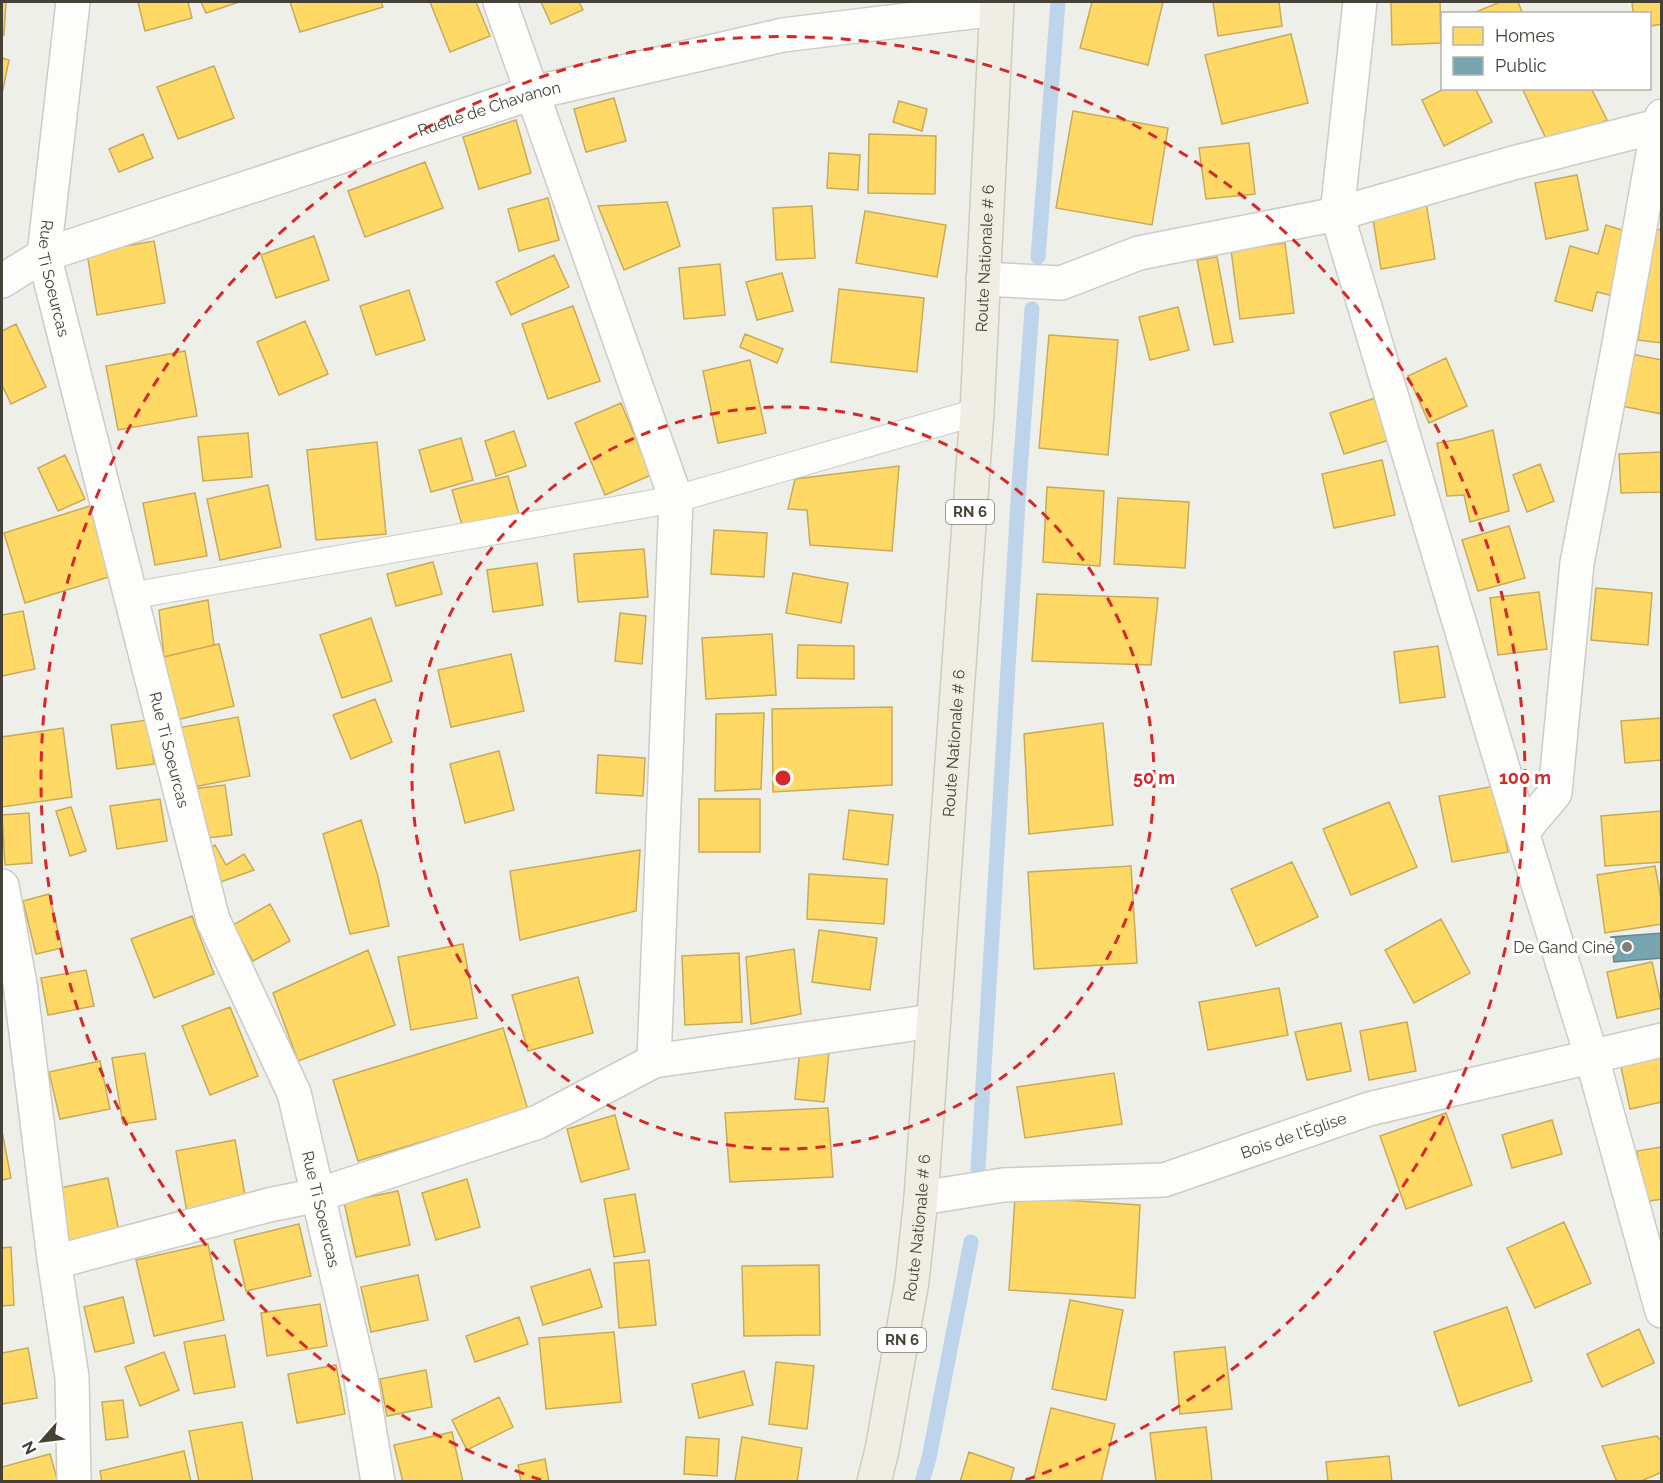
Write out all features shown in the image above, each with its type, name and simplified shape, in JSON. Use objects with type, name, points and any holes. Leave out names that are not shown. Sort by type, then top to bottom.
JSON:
[{"type":"main road","name":"Route Nationale # 6","points":[[874,1482],[882,1450],[912,1281],[921,1198],[977,412],[996,5]]},
{"type":"street","name":"Rue Ti Soeurcas","points":[[74,2],[44,255],[213,920],[294,1093],[362,1379],[378,1482]]},
{"type":"street","points":[[500,2],[676,499],[654,1061]]},
{"type":"street","points":[[1360,2],[1337,214],[1592,1058],[1662,1311]]},
{"type":"street","name":"Ruelle de Chavanon","points":[[2,281],[44,255],[532,93],[783,35],[996,5]]},
{"type":"street","points":[[983,279],[1060,283],[1138,253],[1337,214],[1660,121],[1577,563],[1555,793],[1522,832]]},
{"type":"street","points":[[2,886],[11,986],[72,1377],[74,1482]]},
{"type":"street","points":[[54,1259],[70,1258],[269,1205],[318,1195],[538,1122],[654,1061],[933,1021]]},
{"type":"street","name":"Bois de l'Église","points":[[921,1198],[1003,1185],[1164,1180],[1369,1109],[1662,1040]]},
{"type":"lane","points":[[130,596],[676,499],[977,412]]},
{"type":"building: Homes","points":[[2,2],[6,2],[4,35],[2,35]]},
{"type":"building: Homes","points":[[138,2],[188,2],[192,18],[145,31]]},
{"type":"building: Homes","points":[[201,2],[239,2],[206,13]]},
{"type":"building: Homes","points":[[290,2],[381,2],[383,7],[300,32]]},
{"type":"building: Homes","points":[[430,2],[476,2],[490,36],[450,52]]},
{"type":"building: Homes","points":[[541,2],[579,2],[583,10],[551,24]]},
{"type":"building: Homes","points":[[1092,2],[1163,2],[1148,65],[1080,48]]},
{"type":"building: Homes","points":[[1213,2],[1279,2],[1282,26],[1218,36]]},
{"type":"building: Homes","points":[[1391,2],[1440,2],[1441,43],[1392,45]]},
{"type":"building: Homes","points":[[1500,2],[1518,2],[1522,12],[1476,12]]},
{"type":"building: Homes","points":[[1632,2],[1662,2],[1662,24],[1651,26],[1651,12],[1633,12]]},
{"type":"building: Homes","points":[[1291,34],[1308,103],[1222,124],[1205,55]]},
{"type":"building: Homes","points":[[2,58],[9,60],[2,94]]},
{"type":"building: Homes","points":[[214,66],[234,118],[178,139],[157,87]]},
{"type":"building: Homes","points":[[1442,90],[1476,90],[1492,122],[1444,146],[1422,100]]},
{"type":"building: Homes","points":[[1523,90],[1592,90],[1607,120],[1550,147]]},
{"type":"building: Homes","points":[[614,98],[626,141],[586,152],[574,109]]},
{"type":"building: Homes","points":[[899,101],[927,109],[922,131],[893,122]]},
{"type":"building: Homes","points":[[1073,111],[1168,128],[1152,225],[1056,208]]},
{"type":"building: Homes","points":[[516,120],[531,173],[479,189],[463,137]]},
{"type":"building: Homes","points":[[143,134],[153,158],[119,172],[109,149]]},
{"type":"building: Homes","points":[[869,134],[936,136],[935,194],[868,193]]},
{"type":"building: Homes","points":[[1249,143],[1255,194],[1206,199],[1199,148]]},
{"type":"building: Homes","points":[[829,153],[860,155],[858,190],[827,188]]},
{"type":"building: Homes","points":[[425,162],[443,208],[365,237],[348,191]]},
{"type":"building: Homes","points":[[1577,175],[1588,230],[1546,239],[1535,183]]},
{"type":"building: Homes","points":[[548,198],[559,240],[519,251],[508,209]]},
{"type":"building: Homes","points":[[667,202],[680,246],[624,270],[598,206]]},
{"type":"building: Homes","points":[[1426,202],[1435,259],[1381,269],[1372,213]]},
{"type":"building: Homes","points":[[812,206],[815,258],[776,260],[773,208]]},
{"type":"building: Homes","points":[[865,211],[946,225],[937,277],[856,263]]},
{"type":"building: Homes","points":[[1606,225],[1635,234],[1618,297],[1597,292],[1592,311],[1555,301],[1570,246],[1598,254]]},
{"type":"building: Homes","points":[[1654,229],[1662,230],[1662,343],[1638,340]]},
{"type":"building: Homes","points":[[314,236],[329,280],[276,298],[261,255]]},
{"type":"building: Homes","points":[[154,241],[165,303],[97,315],[87,253]]},
{"type":"building: Homes","points":[[1285,243],[1294,313],[1240,319],[1231,250]]},
{"type":"building: Homes","points":[[554,255],[569,287],[511,315],[496,282]]},
{"type":"building: Homes","points":[[1217,257],[1233,342],[1214,345],[1197,260]]},
{"type":"building: Homes","points":[[720,264],[725,315],[684,319],[679,268]]},
{"type":"building: Homes","points":[[782,273],[793,311],[757,320],[746,282]]},
{"type":"building: Homes","points":[[839,289],[924,298],[917,372],[831,362]]},
{"type":"building: Homes","points":[[409,290],[425,340],[376,355],[360,306]]},
{"type":"building: Homes","points":[[573,306],[600,381],[548,399],[522,324]]},
{"type":"building: Homes","points":[[1178,307],[1189,350],[1150,360],[1139,317]]},
{"type":"building: Homes","points":[[305,321],[328,374],[279,395],[257,342]]},
{"type":"building: Homes","points":[[16,324],[46,387],[11,404],[2,385],[2,331]]},
{"type":"building: Homes","points":[[745,334],[783,349],[777,363],[740,347]]},
{"type":"building: Homes","points":[[1049,335],[1118,340],[1108,455],[1039,448]]},
{"type":"building: Homes","points":[[185,351],[197,416],[118,430],[106,366]]},
{"type":"building: Homes","points":[[1631,354],[1662,360],[1662,414],[1621,406]]},
{"type":"building: Homes","points":[[1446,358],[1467,406],[1429,423],[1408,376]]},
{"type":"building: Homes","points":[[750,360],[766,433],[718,443],[703,371]]},
{"type":"building: Homes","points":[[1375,398],[1389,440],[1344,454],[1330,413]]},
{"type":"building: Homes","points":[[621,403],[651,475],[605,495],[575,423]]},
{"type":"building: Homes","points":[[1493,430],[1509,511],[1470,522],[1464,495],[1447,496],[1437,443]]},
{"type":"building: Homes","points":[[514,431],[526,466],[496,476],[485,441]]},
{"type":"building: Homes","points":[[248,433],[252,477],[203,481],[198,437]]},
{"type":"building: Homes","points":[[461,438],[473,480],[431,492],[419,450]]},
{"type":"building: Homes","points":[[377,442],[386,534],[316,540],[307,450]]},
{"type":"building: Homes","points":[[1662,452],[1662,492],[1621,493],[1619,454]]},
{"type":"building: Homes","points":[[65,455],[85,499],[58,511],[38,468]]},
{"type":"building: Homes","points":[[1382,460],[1395,515],[1334,528],[1322,474]]},
{"type":"building: Homes","points":[[1540,464],[1554,501],[1527,512],[1513,475]]},
{"type":"building: Homes","points":[[899,466],[892,551],[810,545],[807,510],[788,509],[795,479]]},
{"type":"building: Homes","points":[[508,476],[520,518],[464,532],[452,490]]},
{"type":"building: Homes","points":[[268,485],[281,547],[220,560],[207,499]]},
{"type":"building: Homes","points":[[1047,487],[1104,491],[1100,566],[1043,562]]},
{"type":"building: Homes","points":[[195,493],[207,556],[155,565],[143,503]]},
{"type":"building: Homes","points":[[1118,498],[1189,502],[1185,568],[1114,564]]},
{"type":"building: Homes","points":[[93,505],[115,575],[25,603],[4,533]]},
{"type":"building: Homes","points":[[1509,526],[1525,578],[1478,591],[1462,540]]},
{"type":"building: Homes","points":[[714,530],[767,533],[764,577],[711,574]]},
{"type":"building: Homes","points":[[644,549],[648,597],[578,602],[574,554]]},
{"type":"building: Homes","points":[[433,562],[442,594],[396,606],[387,574]]},
{"type":"building: Homes","points":[[537,563],[543,605],[493,612],[487,570]]},
{"type":"building: Homes","points":[[793,573],[848,583],[841,623],[786,613]]},
{"type":"building: Homes","points":[[1596,588],[1652,593],[1648,645],[1591,640]]},
{"type":"building: Homes","points":[[1539,592],[1547,649],[1498,655],[1490,598]]},
{"type":"building: Homes","points":[[1037,594],[1158,598],[1151,665],[1032,661]]},
{"type":"building: Homes","points":[[208,600],[214,645],[164,657],[159,610]]},
{"type":"building: Homes","points":[[23,611],[35,669],[2,676],[2,615]]},
{"type":"building: Homes","points":[[620,613],[646,616],[642,664],[615,661]]},
{"type":"building: Homes","points":[[371,618],[392,681],[342,698],[320,635]]},
{"type":"building: Homes","points":[[772,634],[776,695],[706,699],[702,638]]},
{"type":"building: Homes","points":[[219,644],[234,706],[168,722],[154,659]]},
{"type":"building: Homes","points":[[798,645],[854,646],[854,679],[797,678]]},
{"type":"building: Homes","points":[[1438,646],[1445,697],[1400,703],[1394,652]]},
{"type":"building: Homes","points":[[511,654],[524,711],[451,727],[438,670]]},
{"type":"building: Homes","points":[[375,699],[392,742],[351,759],[333,715]]},
{"type":"building: Homes","points":[[892,707],[892,785],[773,792],[772,709]]},
{"type":"building: Homes","points":[[764,713],[761,789],[715,791],[716,714]]},
{"type":"building: Homes","points":[[238,717],[250,776],[183,789],[172,729]]},
{"type":"building: Homes","points":[[1662,718],[1662,760],[1625,763],[1621,721]]},
{"type":"building: Homes","points":[[148,720],[154,764],[117,769],[111,725]]},
{"type":"building: Homes","points":[[1103,723],[1113,825],[1029,834],[1024,734]]},
{"type":"building: Homes","points":[[63,728],[72,797],[2,807],[2,737]]},
{"type":"building: Homes","points":[[499,751],[514,810],[465,823],[450,764]]},
{"type":"building: Homes","points":[[598,755],[645,758],[643,796],[596,793]]},
{"type":"building: Homes","points":[[225,785],[232,835],[191,840],[183,790]]},
{"type":"building: Homes","points":[[1495,786],[1508,852],[1452,862],[1439,796]]},
{"type":"building: Homes","points":[[160,799],[167,841],[117,849],[110,806]]},
{"type":"building: Homes","points":[[699,799],[760,799],[760,852],[699,852]]},
{"type":"building: Homes","points":[[1389,802],[1417,867],[1351,895],[1323,829]]},
{"type":"building: Homes","points":[[71,807],[86,851],[70,856],[56,811]]},
{"type":"building: Homes","points":[[849,810],[893,815],[888,865],[843,859]]},
{"type":"building: Homes","points":[[1662,811],[1662,862],[1605,866],[1601,816]]},
{"type":"building: Homes","points":[[29,813],[32,863],[5,865],[2,815]]},
{"type":"building: Homes","points":[[361,820],[378,877],[389,926],[350,934],[323,834]]},
{"type":"building: Homes","points":[[215,845],[226,865],[244,854],[254,870],[212,885],[196,857]]},
{"type":"building: Homes","points":[[640,850],[636,911],[520,940],[510,871]]},
{"type":"building: Homes","points":[[1292,862],[1318,917],[1256,946],[1231,889]]},
{"type":"building: Homes","points":[[1131,866],[1137,963],[1034,969],[1028,872]]},
{"type":"building: Homes","points":[[1655,866],[1662,904],[1662,924],[1605,933],[1597,875]]},
{"type":"building: Homes","points":[[809,874],[887,879],[884,924],[807,919]]},
{"type":"building: Homes","points":[[49,894],[62,948],[36,954],[23,901]]},
{"type":"building: Homes","points":[[270,904],[290,941],[253,961],[233,925]]},
{"type":"building: Homes","points":[[192,916],[214,974],[154,998],[131,939]]},
{"type":"building: Homes","points":[[1441,919],[1470,973],[1414,1003],[1385,950]]},
{"type":"building: Homes","points":[[819,930],[877,938],[870,990],[812,982]]},
{"type":"building: Homes","points":[[463,944],[477,1018],[411,1030],[398,957]]},
{"type":"building: Homes","points":[[794,949],[801,1014],[751,1024],[746,957]]},
{"type":"building: Homes","points":[[368,950],[395,1025],[298,1061],[273,993]]},
{"type":"building: Homes","points":[[739,953],[742,1022],[685,1025],[682,956]]},
{"type":"building: Homes","points":[[1652,962],[1662,1008],[1617,1018],[1607,972]]},
{"type":"building: Homes","points":[[86,970],[94,1006],[48,1015],[41,978]]},
{"type":"building: Homes","points":[[578,977],[593,1033],[528,1051],[512,995]]},
{"type":"building: Homes","points":[[1279,988],[1288,1035],[1208,1050],[1199,1002]]},
{"type":"building: Homes","points":[[230,1007],[258,1076],[210,1095],[182,1026]]},
{"type":"building: Homes","points":[[1407,1022],[1416,1071],[1369,1080],[1360,1031]]},
{"type":"building: Homes","points":[[1341,1023],[1351,1071],[1307,1080],[1295,1032]]},
{"type":"building: Homes","points":[[503,1028],[528,1110],[358,1161],[333,1080]]},
{"type":"building: Homes","points":[[800,1049],[829,1052],[824,1102],[795,1099]]},
{"type":"building: Homes","points":[[145,1053],[156,1119],[123,1124],[112,1058]]},
{"type":"building: Homes","points":[[1662,1053],[1662,1102],[1630,1109],[1620,1062]]},
{"type":"building: Homes","points":[[100,1061],[110,1109],[60,1119],[49,1072]]},
{"type":"building: Homes","points":[[1114,1073],[1122,1124],[1025,1138],[1017,1087]]},
{"type":"building: Homes","points":[[828,1108],[833,1177],[730,1182],[725,1113]]},
{"type":"building: Homes","points":[[1446,1113],[1472,1185],[1406,1209],[1380,1136]]},
{"type":"building: Homes","points":[[615,1115],[629,1169],[581,1182],[567,1129]]},
{"type":"building: Homes","points":[[1552,1120],[1562,1154],[1512,1168],[1502,1135]]},
{"type":"building: Homes","points":[[2,1131],[11,1178],[2,1180]]},
{"type":"building: Homes","points":[[235,1140],[246,1201],[187,1212],[176,1151]]},
{"type":"building: Homes","points":[[1662,1147],[1662,1199],[1644,1202],[1637,1151]]},
{"type":"building: Homes","points":[[108,1178],[119,1232],[66,1242],[55,1189]]},
{"type":"building: Homes","points":[[467,1179],[480,1227],[436,1240],[422,1193]]},
{"type":"building: Homes","points":[[398,1191],[410,1245],[356,1257],[344,1202]]},
{"type":"building: Homes","points":[[635,1194],[645,1252],[614,1257],[604,1199]]},
{"type":"building: Homes","points":[[1015,1197],[1140,1205],[1135,1298],[1009,1290]]},
{"type":"building: Homes","points":[[1564,1222],[1591,1283],[1535,1308],[1507,1248]]},
{"type":"building: Homes","points":[[299,1224],[311,1276],[246,1291],[234,1240]]},
{"type":"building: Homes","points":[[208,1244],[224,1320],[154,1336],[136,1260]]},
{"type":"building: Homes","points":[[11,1247],[14,1305],[2,1306],[2,1248]]},
{"type":"building: Homes","points":[[649,1260],[656,1325],[619,1328],[614,1263]]},
{"type":"building: Homes","points":[[819,1265],[820,1335],[744,1336],[742,1266]]},
{"type":"building: Homes","points":[[590,1269],[602,1307],[543,1325],[531,1287]]},
{"type":"building: Homes","points":[[418,1275],[428,1320],[371,1332],[361,1287]]},
{"type":"building: Homes","points":[[123,1297],[134,1343],[95,1352],[84,1307]]},
{"type":"building: Homes","points":[[1070,1300],[1123,1310],[1106,1400],[1052,1389]]},
{"type":"building: Homes","points":[[320,1304],[327,1346],[267,1356],[261,1313]]},
{"type":"building: Homes","points":[[1507,1307],[1532,1381],[1459,1406],[1434,1332]]},
{"type":"building: Homes","points":[[519,1317],[528,1344],[475,1362],[466,1336]]},
{"type":"building: Homes","points":[[1639,1329],[1654,1363],[1602,1387],[1587,1354]]},
{"type":"building: Homes","points":[[614,1332],[621,1402],[546,1409],[539,1338]]},
{"type":"building: Homes","points":[[225,1335],[235,1387],[194,1394],[184,1342]]},
{"type":"building: Homes","points":[[1225,1347],[1232,1409],[1180,1414],[1174,1352]]},
{"type":"building: Homes","points":[[28,1348],[37,1398],[2,1404],[2,1353]]},
{"type":"building: Homes","points":[[164,1352],[179,1390],[140,1406],[125,1367]]},
{"type":"building: Homes","points":[[776,1362],[814,1366],[807,1429],[769,1424]]},
{"type":"building: Homes","points":[[336,1365],[345,1414],[297,1423],[288,1374]]},
{"type":"building: Homes","points":[[426,1370],[432,1407],[387,1416],[380,1379]]},
{"type":"building: Homes","points":[[744,1371],[753,1405],[699,1418],[692,1384]]},
{"type":"building: Homes","points":[[499,1397],[513,1427],[467,1450],[452,1420]]},
{"type":"building: Homes","points":[[123,1400],[128,1437],[106,1440],[102,1402]]},
{"type":"building: Homes","points":[[1051,1408],[1115,1424],[1101,1482],[1033,1482]]},
{"type":"building: Homes","points":[[242,1422],[253,1482],[199,1482],[189,1431]]},
{"type":"building: Homes","points":[[1206,1427],[1212,1481],[1156,1482],[1150,1433]]},
{"type":"building: Homes","points":[[452,1432],[463,1482],[403,1482],[394,1445]]},
{"type":"building: Homes","points":[[1657,1436],[1662,1442],[1662,1472],[1639,1482],[1617,1482],[1602,1446]]},
{"type":"building: Homes","points":[[686,1437],[719,1439],[717,1476],[684,1474]]},
{"type":"building: Homes","points":[[742,1437],[802,1448],[797,1482],[735,1481]]},
{"type":"building: Homes","points":[[184,1451],[191,1482],[102,1482],[100,1471]]},
{"type":"building: Homes","points":[[969,1452],[1014,1468],[1010,1482],[960,1482]]},
{"type":"building: Homes","points":[[50,1454],[58,1482],[2,1482],[2,1467]]},
{"type":"building: Homes","points":[[1389,1456],[1392,1482],[1328,1482],[1326,1462]]},
{"type":"building: Homes","points":[[545,1459],[549,1482],[521,1482],[518,1465]]},
{"type":"building: Public","points":[[1662,933],[1662,958],[1614,962],[1611,937]]},
{"type":"waterway","points":[[1038,257],[1058,2]]},
{"type":"waterway","points":[[978,1169],[1019,485],[1032,309]]},
{"type":"waterway","points":[[922,1482],[929,1458],[971,1242]]},
{"type":"place","name":"De Gand Ciné","points":[[1627,947]]}]
